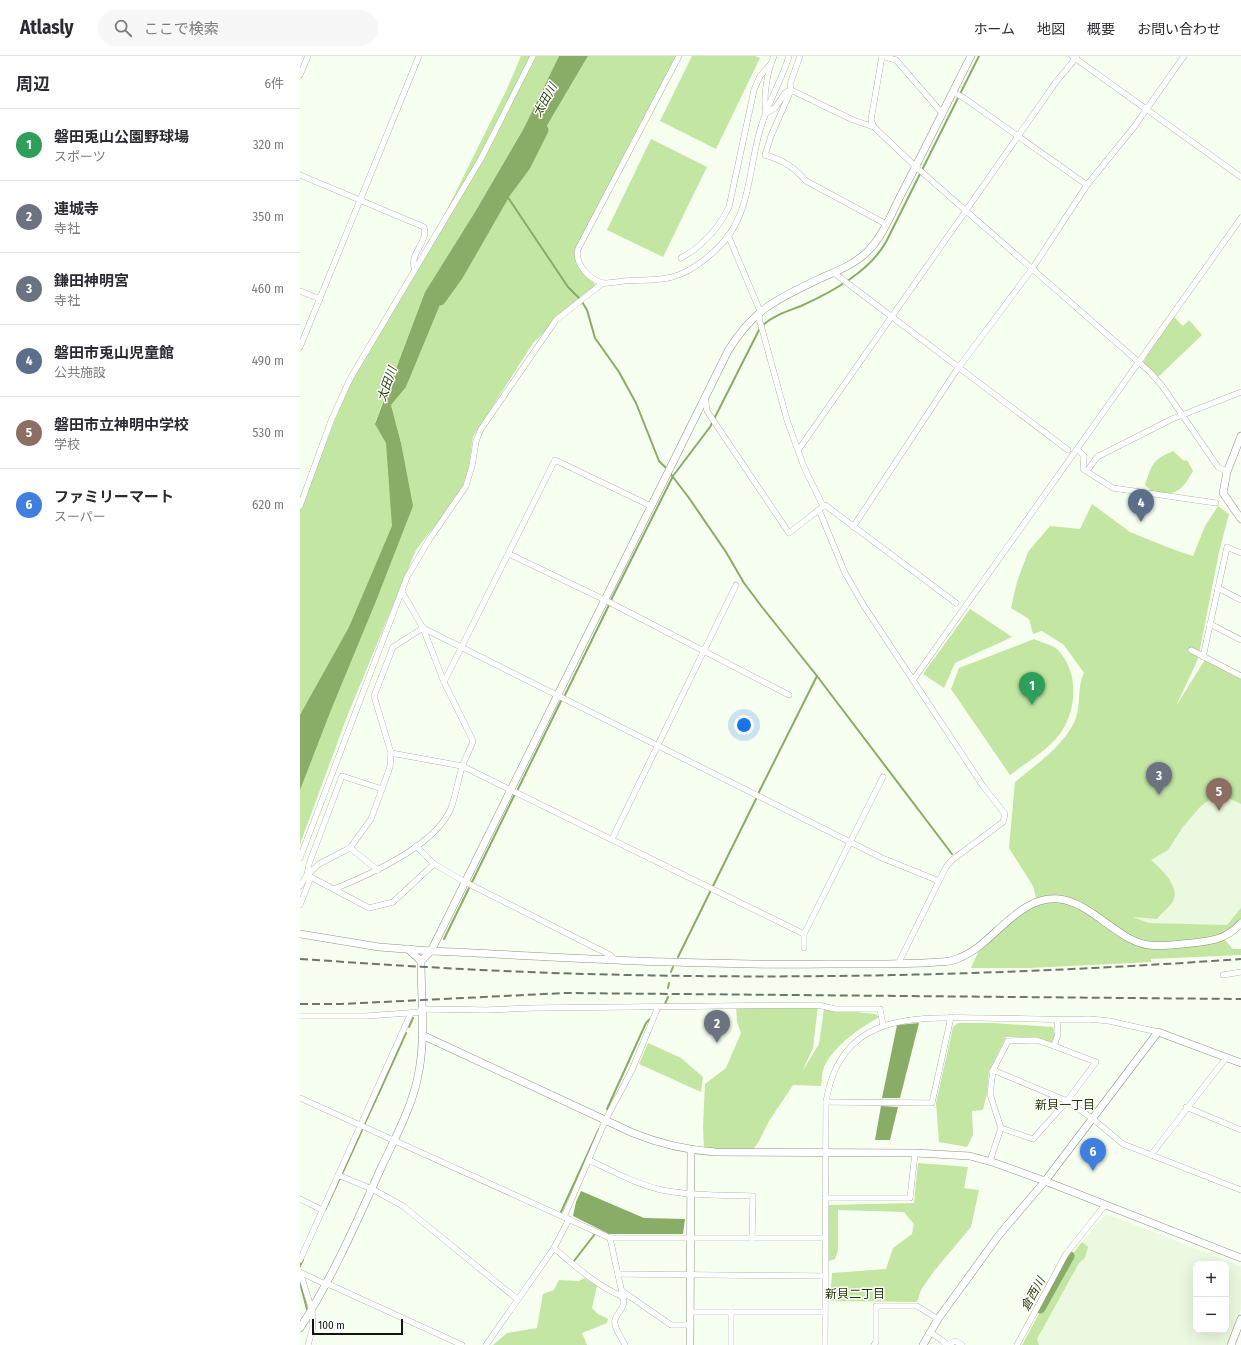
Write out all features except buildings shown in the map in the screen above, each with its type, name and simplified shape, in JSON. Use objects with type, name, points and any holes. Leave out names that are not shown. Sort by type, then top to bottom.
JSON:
[{"type":"street","points":[[300,75],[308,56]]},
{"type":"street","points":[[300,347],[420,56]]},
{"type":"street","points":[[300,506],[331,421],[350,379],[482,157],[534,56]]},
{"type":"street","points":[[603,283],[585,271],[579,261],[577,254],[578,249],[680,56]]},
{"type":"street","points":[[766,114],[764,103],[771,64],[774,56]]},
{"type":"street","points":[[300,858],[407,577],[425,546],[466,486],[472,466],[476,441],[489,417],[556,320],[603,283],[672,277],[687,271],[706,258],[728,235],[741,210],[748,187],[755,146],[766,114],[790,56]]},
{"type":"street","points":[[800,56],[790,84],[791,90],[771,136],[765,155],[783,160],[806,181],[886,224]]},
{"type":"street","points":[[874,128],[871,120],[882,56],[896,60],[942,113]]},
{"type":"street","points":[[421,961],[431,952],[705,396],[735,339],[760,311],[783,296],[848,266],[867,252],[877,240],[886,224],[971,56]]},
{"type":"street","points":[[853,527],[959,368],[1032,269],[1086,185],[1146,109],[1184,56]]},
{"type":"street","points":[[799,449],[1075,57],[1241,177]]},
{"type":"street","points":[[681,258],[694,251],[708,238],[722,222],[729,207],[754,90],[760,76],[771,64]]},
{"type":"street","points":[[766,114],[775,108],[785,93],[791,90]]},
{"type":"street","points":[[791,90],[853,120],[874,128],[916,167],[1139,362],[1163,387],[1218,467],[1227,472]]},
{"type":"street","points":[[953,92],[1086,185]]},
{"type":"street","points":[[300,175],[424,227],[426,231],[424,238],[415,253],[415,270]]},
{"type":"street","points":[[913,680],[1241,218]]},
{"type":"street","points":[[728,235],[760,311],[759,318],[775,381],[787,420],[845,573],[864,606],[983,786],[1005,814],[1003,822],[952,860],[946,867],[898,964]]},
{"type":"street","points":[[834,273],[1068,450]]},
{"type":"street","points":[[300,291],[320,299]]},
{"type":"street","points":[[1087,471],[1097,457],[1172,419],[1183,416],[1241,392]]},
{"type":"street","points":[[705,396],[707,411],[789,533],[825,505],[956,603]]},
{"type":"street","points":[[1241,436],[1227,472],[1223,494],[1241,519]]},
{"type":"street","points":[[1077,449],[1084,456],[1083,469],[1113,488],[1216,503]]},
{"type":"street","points":[[444,682],[555,460],[651,506]]},
{"type":"street","points":[[1203,657],[1227,547],[1241,553]]},
{"type":"street","points":[[509,554],[605,600],[789,696]]},
{"type":"street","points":[[612,839],[736,585]]},
{"type":"street","points":[[1218,588],[1241,600]]},
{"type":"street","points":[[334,889],[378,870],[416,846],[438,828],[451,809],[462,766],[473,742],[444,682],[423,628],[402,592]]},
{"type":"street","points":[[1210,624],[1241,640]]},
{"type":"street","points":[[423,628],[882,858],[939,881]]},
{"type":"street","points":[[300,886],[320,864],[350,848],[371,819],[390,767],[391,753],[374,696],[393,647],[423,628]]},
{"type":"street","points":[[1191,650],[1241,676]]},
{"type":"street","points":[[391,753],[462,766],[512,789],[804,934]]},
{"type":"street","points":[[300,905],[309,876],[309,864],[342,776],[382,789]]},
{"type":"street","points":[[804,948],[804,934],[883,777]]},
{"type":"street","points":[[416,846],[434,864],[465,882],[610,955],[615,960]]},
{"type":"street","points":[[350,848],[378,870]]},
{"type":"street","points":[[309,876],[369,908],[392,902],[434,864]]},
{"type":"street","points":[[300,934],[379,947],[431,952],[747,965],[898,964],[939,962],[959,958],[970,952],[1026,907],[1047,898],[1068,900],[1081,906],[1128,937],[1150,946],[1210,941],[1224,938],[1233,932],[1241,923]]},
{"type":"street","points":[[300,1328],[327,1284],[394,1141],[416,1086],[421,1060],[422,1035],[421,961],[408,949]]},
{"type":"street","points":[[1223,975],[1241,972]]},
{"type":"street","points":[[300,1016],[366,1016],[422,1011],[533,1008],[818,1005],[835,1009],[880,1009],[883,1025]]},
{"type":"street","points":[[486,1345],[554,1248],[567,1218],[588,1160],[606,1120],[632,1070],[658,1007]]},
{"type":"street","points":[[300,1260],[411,1013]]},
{"type":"street","points":[[826,1102],[932,1102],[951,1017]]},
{"type":"street","points":[[825,1345],[825,1198],[827,1153],[826,1102],[830,1080],[839,1060],[855,1042],[883,1025],[904,1020],[951,1017],[1109,1021],[1158,1032],[1241,1063]]},
{"type":"street","points":[[1054,1046],[1058,1034],[1057,1020]]},
{"type":"street","points":[[923,1345],[938,1319],[999,1235],[1045,1181],[1158,1032]]},
{"type":"street","points":[[422,1035],[649,1140],[690,1150],[954,1154],[990,1162],[1045,1181],[1241,1258]]},
{"type":"street","points":[[990,1162],[1002,1128],[990,1094],[993,1070],[1008,1041],[1036,1040],[1096,1062],[1067,1101],[1033,1139],[1002,1128]]},
{"type":"street","points":[[1151,1155],[1186,1107],[1226,1058]]},
{"type":"street","points":[[993,1070],[1067,1101],[1093,1119],[1123,1144],[1241,1190]]},
{"type":"street","points":[[300,1098],[610,1238],[825,1238]]},
{"type":"street","points":[[1186,1107],[1241,1130]]},
{"type":"street","points":[[690,1150],[690,1345]]},
{"type":"street","points":[[825,1198],[910,1198],[915,1153]]},
{"type":"street","points":[[588,1160],[634,1181],[662,1189],[690,1194],[754,1196],[752,1238]]},
{"type":"street","points":[[338,1175],[372,1189],[403,1206],[518,1299]]},
{"type":"street","points":[[300,1199],[322,1210]]},
{"type":"street","points":[[1016,1345],[1066,1254],[1105,1205]]},
{"type":"street","points":[[610,1238],[624,1297],[623,1309],[616,1319],[615,1324],[625,1345]]},
{"type":"street","points":[[554,1248],[586,1274],[616,1294],[624,1297]]},
{"type":"street","points":[[300,1272],[462,1345]]},
{"type":"street","points":[[300,1272],[312,1310],[313,1327],[308,1345]]},
{"type":"street","points":[[618,1274],[825,1276]]},
{"type":"street","points":[[622,1291],[671,1325],[690,1325]]},
{"type":"street","points":[[874,1345],[876,1342],[876,1306],[917,1306],[938,1319]]},
{"type":"street","points":[[690,1312],[825,1312]]},
{"type":"street","points":[[731,1312],[731,1345]]},
{"type":"street","points":[[1231,1345],[1241,1319]]},
{"type":"street","points":[[930,1332],[947,1345],[955,1341],[962,1345]]},
{"type":"shaded area","points":[[521,56],[559,56],[524,128],[475,212],[425,292],[375,423],[401,443],[391,405],[406,387],[447,288],[516,178],[588,56],[680,56],[577,254],[597,288],[563,314],[533,343],[473,437],[466,486],[416,550],[348,714],[300,844],[300,509],[354,372],[423,258],[507,89]]},
{"type":"shaded area","points":[[692,56],[755,56],[760,58],[716,149],[660,121]]},
{"type":"shaded area","points":[[651,139],[707,167],[663,257],[607,230]]},
{"type":"shaded area","points":[[1172,315],[1183,326],[1189,320],[1202,335],[1156,379],[1142,364]]},
{"type":"shaded area","points":[[1173,451],[1184,461],[1187,460],[1193,471],[1182,487],[1178,490],[1169,493],[1155,494],[1145,485],[1151,467],[1161,457]]},
{"type":"shaded area","points":[[1092,504],[1130,532],[1193,556],[1205,526],[1218,506],[1229,514],[1219,552],[1198,659],[1176,706],[1206,658],[1241,676],[1241,804],[1218,793],[1200,807],[1183,827],[1168,850],[1151,860],[1165,873],[1172,885],[1174,897],[1172,903],[1157,919],[1133,917],[1149,923],[1227,925],[1241,908],[1241,922],[1223,938],[1233,949],[1241,949],[1241,955],[1151,959],[1151,962],[1029,968],[971,968],[983,941],[1037,901],[1033,886],[1009,848],[1015,782],[1050,753],[1071,727],[1076,718],[1080,683],[1084,673],[1064,645],[1042,631],[1033,634],[1029,619],[1011,608],[1017,582],[1028,552],[1050,526],[1080,529]]},
{"type":"shaded area","points":[[970,609],[1012,637],[955,663],[944,688],[923,674]]},
{"type":"shaded area","points":[[1034,639],[1057,649],[1064,658],[1072,678],[1073,700],[1067,721],[1057,738],[1038,755],[1010,775],[951,689],[959,668]]},
{"type":"shaded area","points":[[1241,706],[1241,908],[1239,913],[1228,925],[1149,923],[1131,916],[1092,802],[1168,849],[1183,827],[1200,807],[1218,793]]},
{"type":"shaded area","points":[[736,1005],[818,1005],[813,1048],[802,1072],[819,1044],[824,1009],[876,1014],[879,1017],[849,1037],[830,1057],[824,1067],[821,1086],[793,1085],[769,1121],[758,1143],[751,1152],[704,1151],[703,1126],[705,1084],[726,1068],[741,1033],[737,1022]]},
{"type":"shaded area","points":[[958,1023],[993,1023],[1053,1027],[1055,1036],[1051,1043],[1037,1037],[1006,1037],[989,1071],[987,1093],[983,1110],[972,1111],[973,1135],[967,1147],[939,1142],[936,1103],[953,1027]]},
{"type":"shaded area","points":[[648,1043],[681,1058],[703,1077],[701,1092],[639,1064]]},
{"type":"shaded area","points":[[918,1163],[968,1167],[964,1188],[979,1190],[971,1227],[934,1271],[921,1290],[917,1302],[830,1301],[832,1273],[886,1269],[893,1248],[912,1234],[914,1224],[904,1212],[838,1210],[838,1250],[835,1259],[829,1261],[829,1205],[914,1203]]},
{"type":"shaded area","points":[[1106,1214],[1228,1261],[1193,1261],[1193,1333],[1229,1333],[1229,1261],[1241,1266],[1241,1309],[1227,1345],[1022,1345],[1070,1257]]},
{"type":"shaded area","points":[[1082,1242],[1088,1247],[1085,1258],[1079,1263],[1037,1339],[1039,1345],[1022,1345],[1070,1257]]},
{"type":"shaded area","points":[[584,1278],[597,1286],[592,1308],[598,1314],[608,1319],[607,1323],[582,1333],[587,1345],[493,1345],[507,1333],[537,1328],[543,1294],[554,1290],[559,1280],[579,1281]]},
{"type":"water","points":[[559,56],[588,56],[516,178],[447,288],[406,387],[391,405],[401,443],[413,506],[300,790],[300,715],[349,627],[392,526],[386,443],[375,424],[425,292],[475,212],[524,128]]},
{"type":"water","points":[[919,1023],[900,1098],[882,1098],[897,1025]]},
{"type":"water","points":[[881,1106],[898,1107],[890,1140],[875,1140]]},
{"type":"water","points":[[581,1191],[644,1218],[685,1219],[683,1234],[609,1234],[573,1216],[576,1202]]},
{"type":"waterway","points":[[763,325],[776,316],[801,306],[837,288],[860,272],[879,253],[886,242],[979,56]]},
{"type":"waterway","name":"太田川","points":[[440,300],[458,275],[505,193],[525,166],[543,130]]},
{"type":"waterway","points":[[505,193],[568,287],[581,300],[587,310],[595,338],[619,372],[636,403],[659,461],[667,469]]},
{"type":"waterway","points":[[611,600],[673,476],[710,427],[760,328]]},
{"type":"waterway","points":[[670,473],[726,552],[744,583],[817,676],[952,854]]},
{"type":"waterway","points":[[565,695],[609,605]]},
{"type":"waterway","points":[[759,792],[817,676]]},
{"type":"waterway","points":[[518,789],[562,699]]},
{"type":"waterway","points":[[472,882],[515,794]]},
{"type":"waterway","points":[[713,886],[757,797]]},
{"type":"waterway","points":[[444,939],[469,888]]},
{"type":"waterway","points":[[678,957],[711,890]]},
{"type":"waterway","points":[[671,972],[673,967]]},
{"type":"waterway","points":[[668,988],[669,983]]},
{"type":"waterway","points":[[665,1004],[668,997]]},
{"type":"waterway","points":[[409,1027],[413,1018]]},
{"type":"waterway","points":[[607,1109],[646,1023],[650,1019]]},
{"type":"waterway","points":[[378,1095],[406,1033]]},
{"type":"waterway","points":[[364,1125],[377,1097]]},
{"type":"waterway","points":[[342,1174],[363,1128]]},
{"type":"waterway","points":[[561,1212],[599,1129]]},
{"type":"waterway","points":[[325,1210],[340,1178]]},
{"type":"waterway","points":[[574,1261],[595,1234]]},
{"type":"waterway","name":"倉西川","points":[[1040,1308],[1069,1256]]},
{"type":"waterway","points":[[300,1266],[303,1260]]},
{"type":"waterway","points":[[300,1283],[307,1309]]},
{"type":"railway","points":[[300,959],[527,972],[706,976],[973,973],[1152,965],[1241,959]]},
{"type":"railway","points":[[300,1004],[341,1004],[565,993],[1241,999]]},
{"type":"place","name":"磐田市兎山児童館","points":[[1141,522]]},
{"type":"place","name":"磐田兎山公園野球場","points":[[1032,705]]},
{"type":"place","name":"鎌田神明宮","points":[[1159,795]]},
{"type":"place","name":"磐田市立神明中学校","points":[[1219,811]]},
{"type":"place","name":"連城寺","points":[[717,1043]]},
{"type":"place","name":"ファミリーマート","points":[[1093,1171]]},
{"type":"district","name":"新貝一丁目","points":[[1065,1105]]},
{"type":"district","name":"新貝二丁目","points":[[855,1294]]}]
